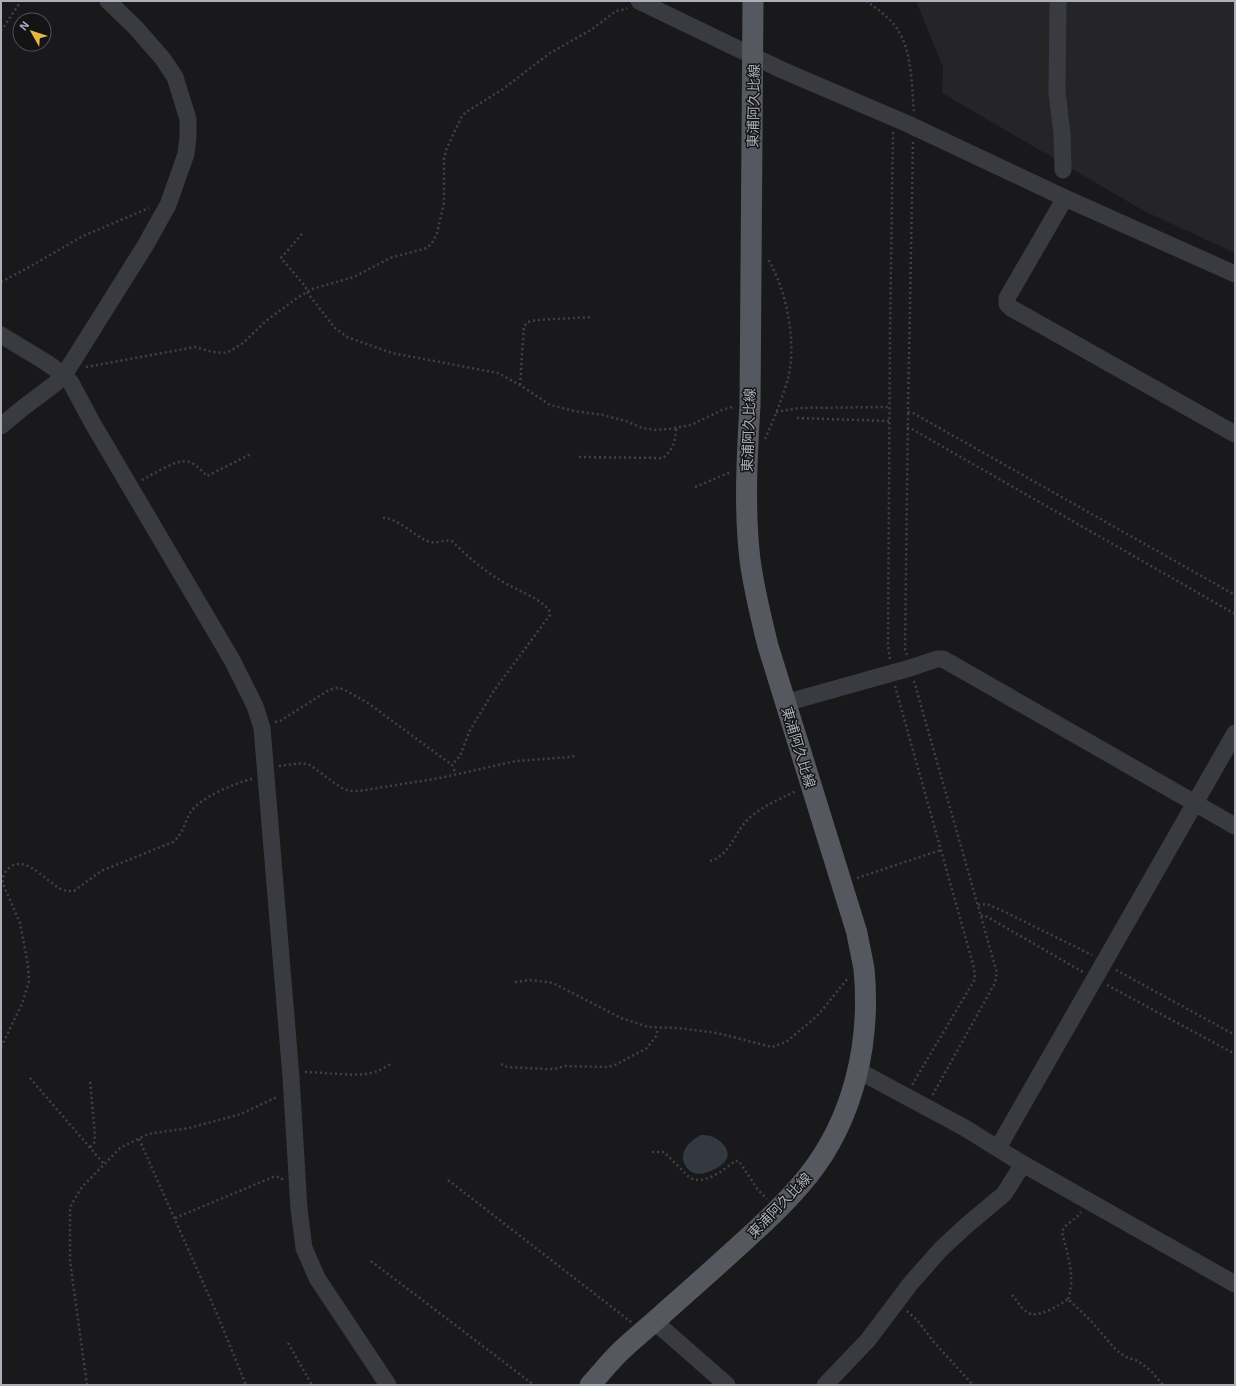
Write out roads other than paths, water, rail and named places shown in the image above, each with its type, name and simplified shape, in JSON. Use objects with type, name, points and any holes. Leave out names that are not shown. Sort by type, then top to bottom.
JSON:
[{"type":"main road","name":"東浦阿久比線","points":[[590,1385],[623,1349],[791,1196],[809,1175],[826,1150],[846,1107],[859,1071],[866,1000],[864,972],[856,933],[785,703],[758,607],[750,552],[747,516],[747,470],[750,405],[753,1]]},
{"type":"street","points":[[1,426],[56,384],[67,371],[145,246],[170,201],[186,154],[188,119],[175,77],[163,59],[136,28],[108,1]]},
{"type":"street","points":[[1058,1],[1057,92],[1062,134],[1063,170]]},
{"type":"street","points":[[634,3],[753,55],[782,70],[902,125],[1235,274]]},
{"type":"street","points":[[1065,198],[1006,298],[1007,304],[1011,308],[1235,434]]},
{"type":"street","points":[[1,335],[47,363],[67,371],[71,383],[93,424],[232,660],[255,706],[261,725],[266,772],[291,1082],[299,1210],[304,1248],[317,1278],[388,1385]]},
{"type":"street","points":[[785,703],[937,659],[942,659],[1235,826]]},
{"type":"street","points":[[998,1148],[1235,733]]},
{"type":"street","points":[[859,1071],[965,1128],[1087,1201],[1235,1284]]},
{"type":"street","points":[[825,1385],[868,1340],[911,1283],[942,1249],[1004,1194],[1023,1164]]},
{"type":"street","points":[[649,1326],[727,1385]]}]
